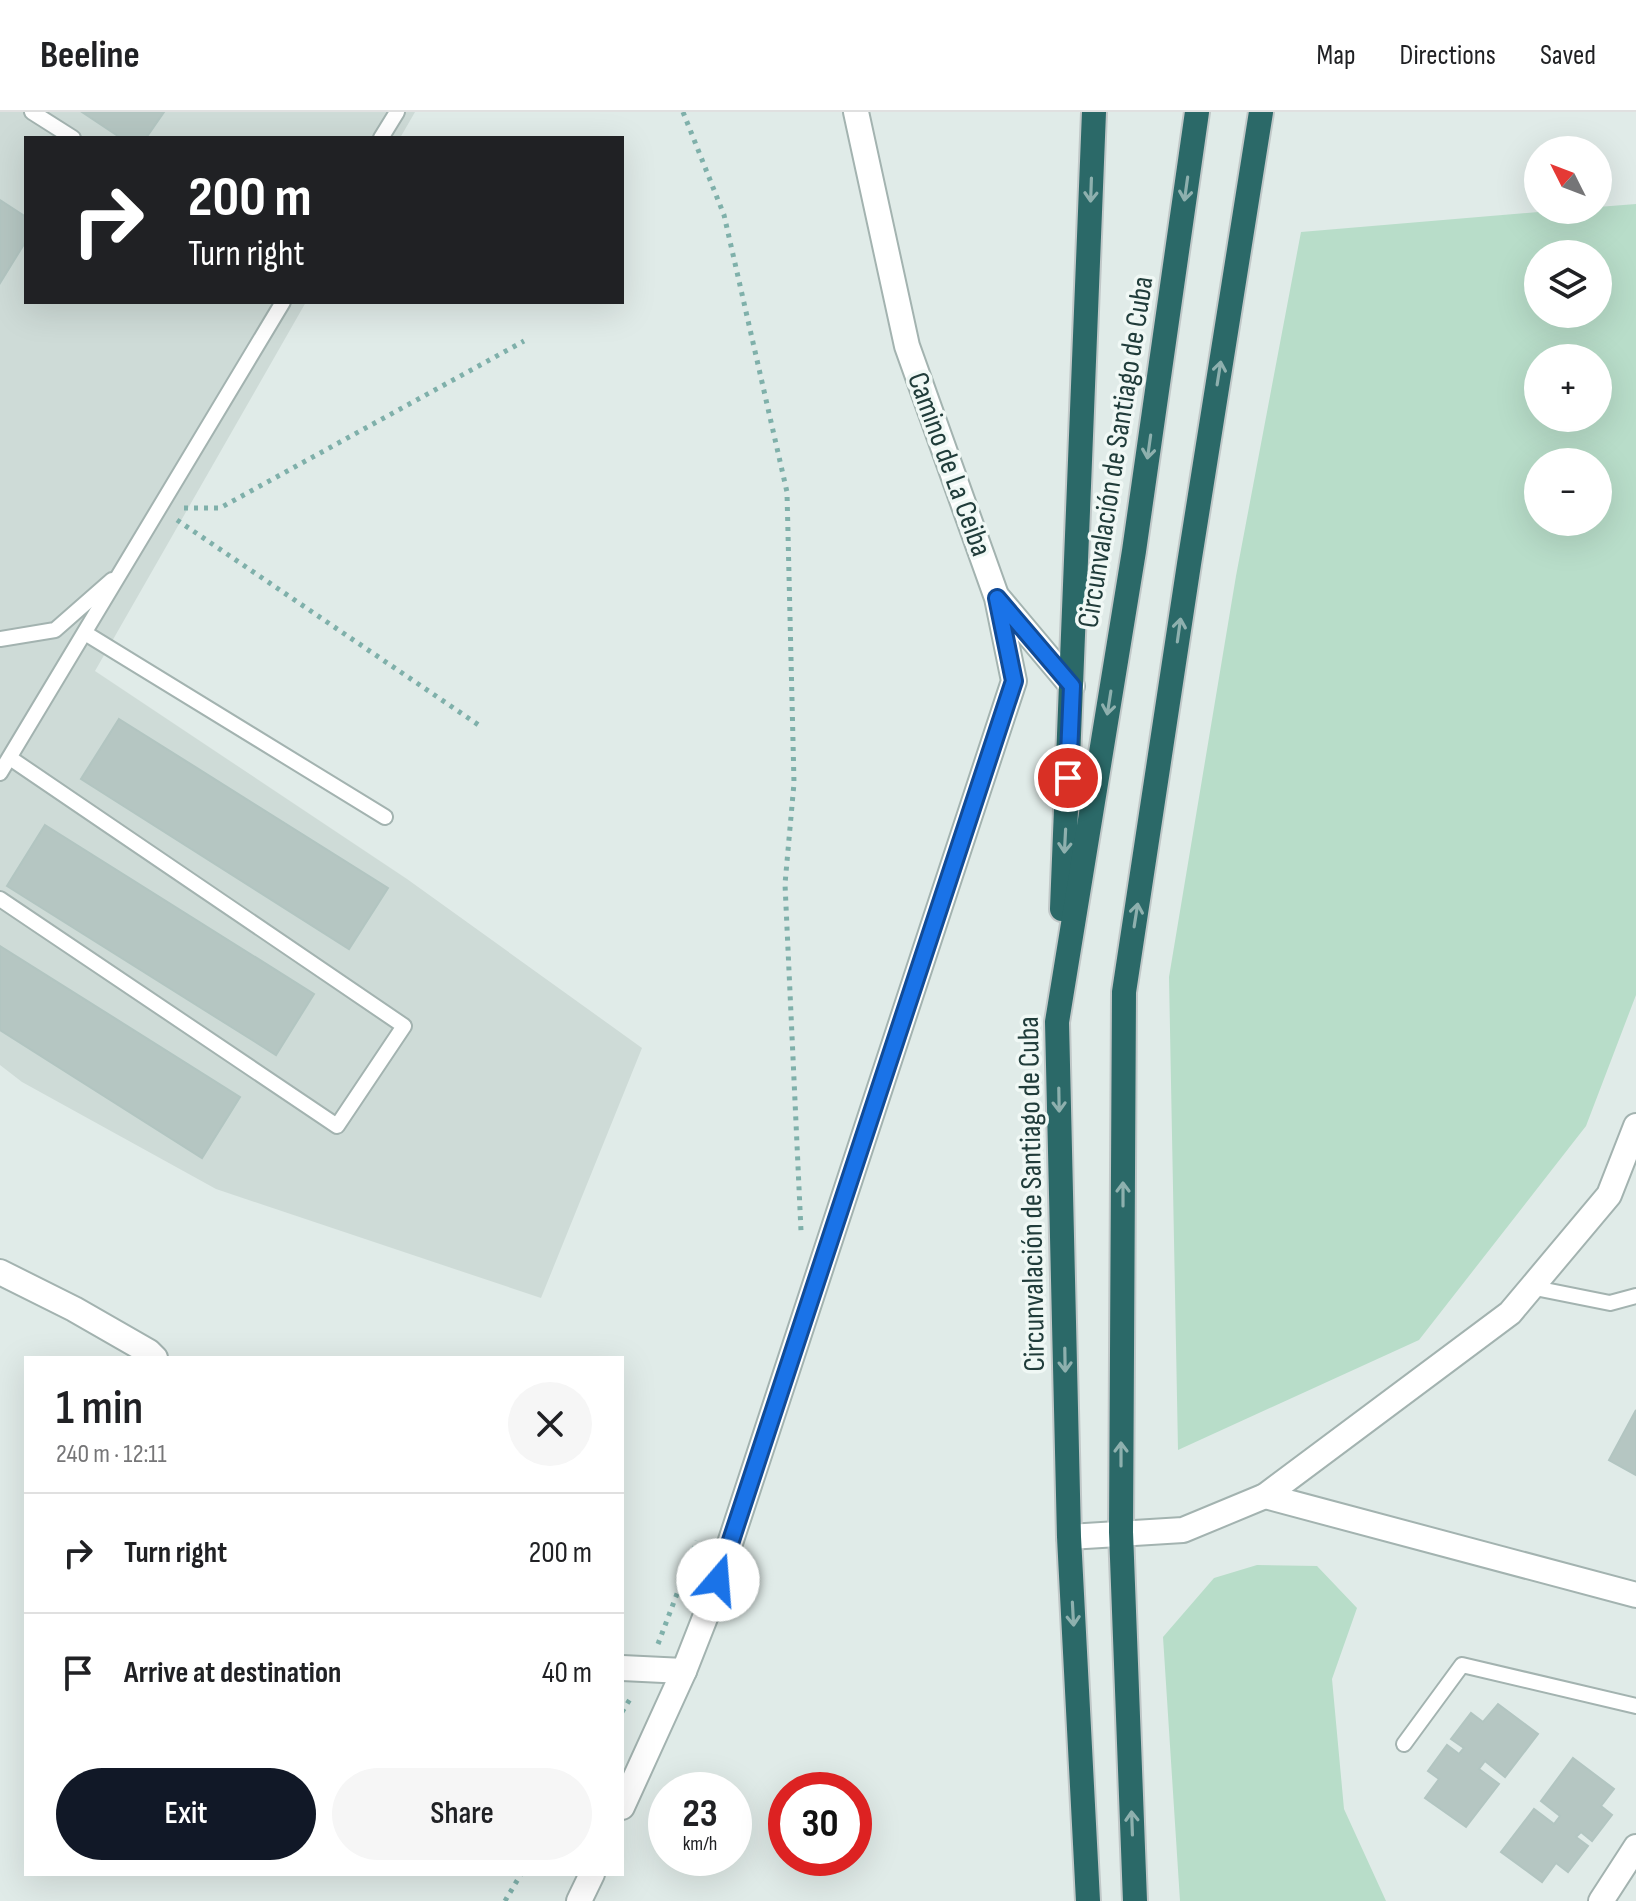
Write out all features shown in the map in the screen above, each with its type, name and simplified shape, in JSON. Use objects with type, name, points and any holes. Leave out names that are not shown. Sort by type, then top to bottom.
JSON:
[{"type":"highway","points":[[1057,1022],[1094,112]]},
{"type":"highway","name":"Circunvalación de Santiago de Cuba","points":[[1088,1901],[1069,1537],[1057,1022],[1134,551],[1197,112]]},
{"type":"highway","points":[[1135,1901],[1121,1532],[1124,992],[1261,112]]},
{"type":"street","name":"Camino de La Ceiba","points":[[624,1803],[684,1671],[718,1580],[1014,681],[997,598],[907,346],[856,112]]},
{"type":"street","points":[[997,598],[1072,686]]},
{"type":"street","points":[[1069,1537],[1183,1530],[1265,1496],[1510,1313],[1609,1195],[1636,1126]]},
{"type":"street","points":[[0,1272],[74,1309],[153,1356]]},
{"type":"street","points":[[1265,1496],[1636,1595]]},
{"type":"street","points":[[624,1668],[684,1671]]},
{"type":"street","points":[[1601,1901],[1636,1847]]},
{"type":"street","points":[[579,1901],[591,1876]]},
{"type":"lane","points":[[32,112],[70,136]]},
{"type":"lane","points":[[382,136],[397,112]]},
{"type":"lane","points":[[0,773],[282,304]]},
{"type":"lane","points":[[0,639],[55,630],[121,572]]},
{"type":"lane","points":[[85,633],[385,817]]},
{"type":"lane","points":[[0,899],[337,1126],[404,1026],[10,758]]},
{"type":"lane","points":[[1530,1287],[1610,1303],[1636,1296]]},
{"type":"lane","points":[[1404,1744],[1462,1665],[1636,1706]]},
{"type":"path","points":[[683,112],[724,215],[787,492],[794,783],[785,884],[801,1231]]},
{"type":"path","points":[[159,508],[220,508],[524,341]]},
{"type":"path","points":[[159,508],[480,726]]},
{"type":"path","points":[[624,1709],[648,1669],[698,1539]]},
{"type":"path","points":[[505,1901],[520,1876]]},
{"type":"shaded area","points":[[0,112],[415,112],[401,136],[24,136],[24,304],[305,304],[95,671],[407,879],[642,1048],[541,1298],[216,1189],[22,1082],[0,1065]]},
{"type":"green space","points":[[1636,204],[1636,995],[1586,1126],[1419,1340],[1178,1450],[1169,977],[1236,576],[1301,232],[1524,213],[1524,224],[1612,224],[1612,206]]},
{"type":"green space","points":[[1257,1565],[1317,1566],[1357,1608],[1332,1679],[1344,1809],[1386,1901],[1180,1901],[1163,1637],[1214,1578]]},
{"type":"building","points":[[82,112],[164,112],[147,136],[118,136]]},
{"type":"building","points":[[0,200],[24,216],[24,244],[0,283]]},
{"type":"building","points":[[119,719],[388,888],[349,949],[81,779]]},
{"type":"building","points":[[45,825],[314,994],[276,1055],[7,886]]},
{"type":"building","points":[[0,946],[240,1097],[202,1158],[0,1030]]},
{"type":"building","points":[[1636,1410],[1636,1475],[1609,1460]]},
{"type":"building","points":[[1498,1704],[1538,1734],[1505,1777],[1485,1761],[1479,1769],[1499,1784],[1466,1827],[1425,1798],[1439,1779],[1428,1771],[1447,1745],[1459,1754],[1464,1748],[1451,1739],[1471,1713],[1483,1722]]},
{"type":"building","points":[[1573,1758],[1614,1789],[1601,1806],[1612,1815],[1592,1841],[1581,1832],[1576,1837],[1588,1846],[1568,1872],[1556,1863],[1542,1882],[1501,1852],[1534,1809],[1554,1824],[1560,1816],[1541,1801]]},
{"type":"route","points":[[718,1580],[1014,681],[997,598],[1072,686],[1068,778]]}]
